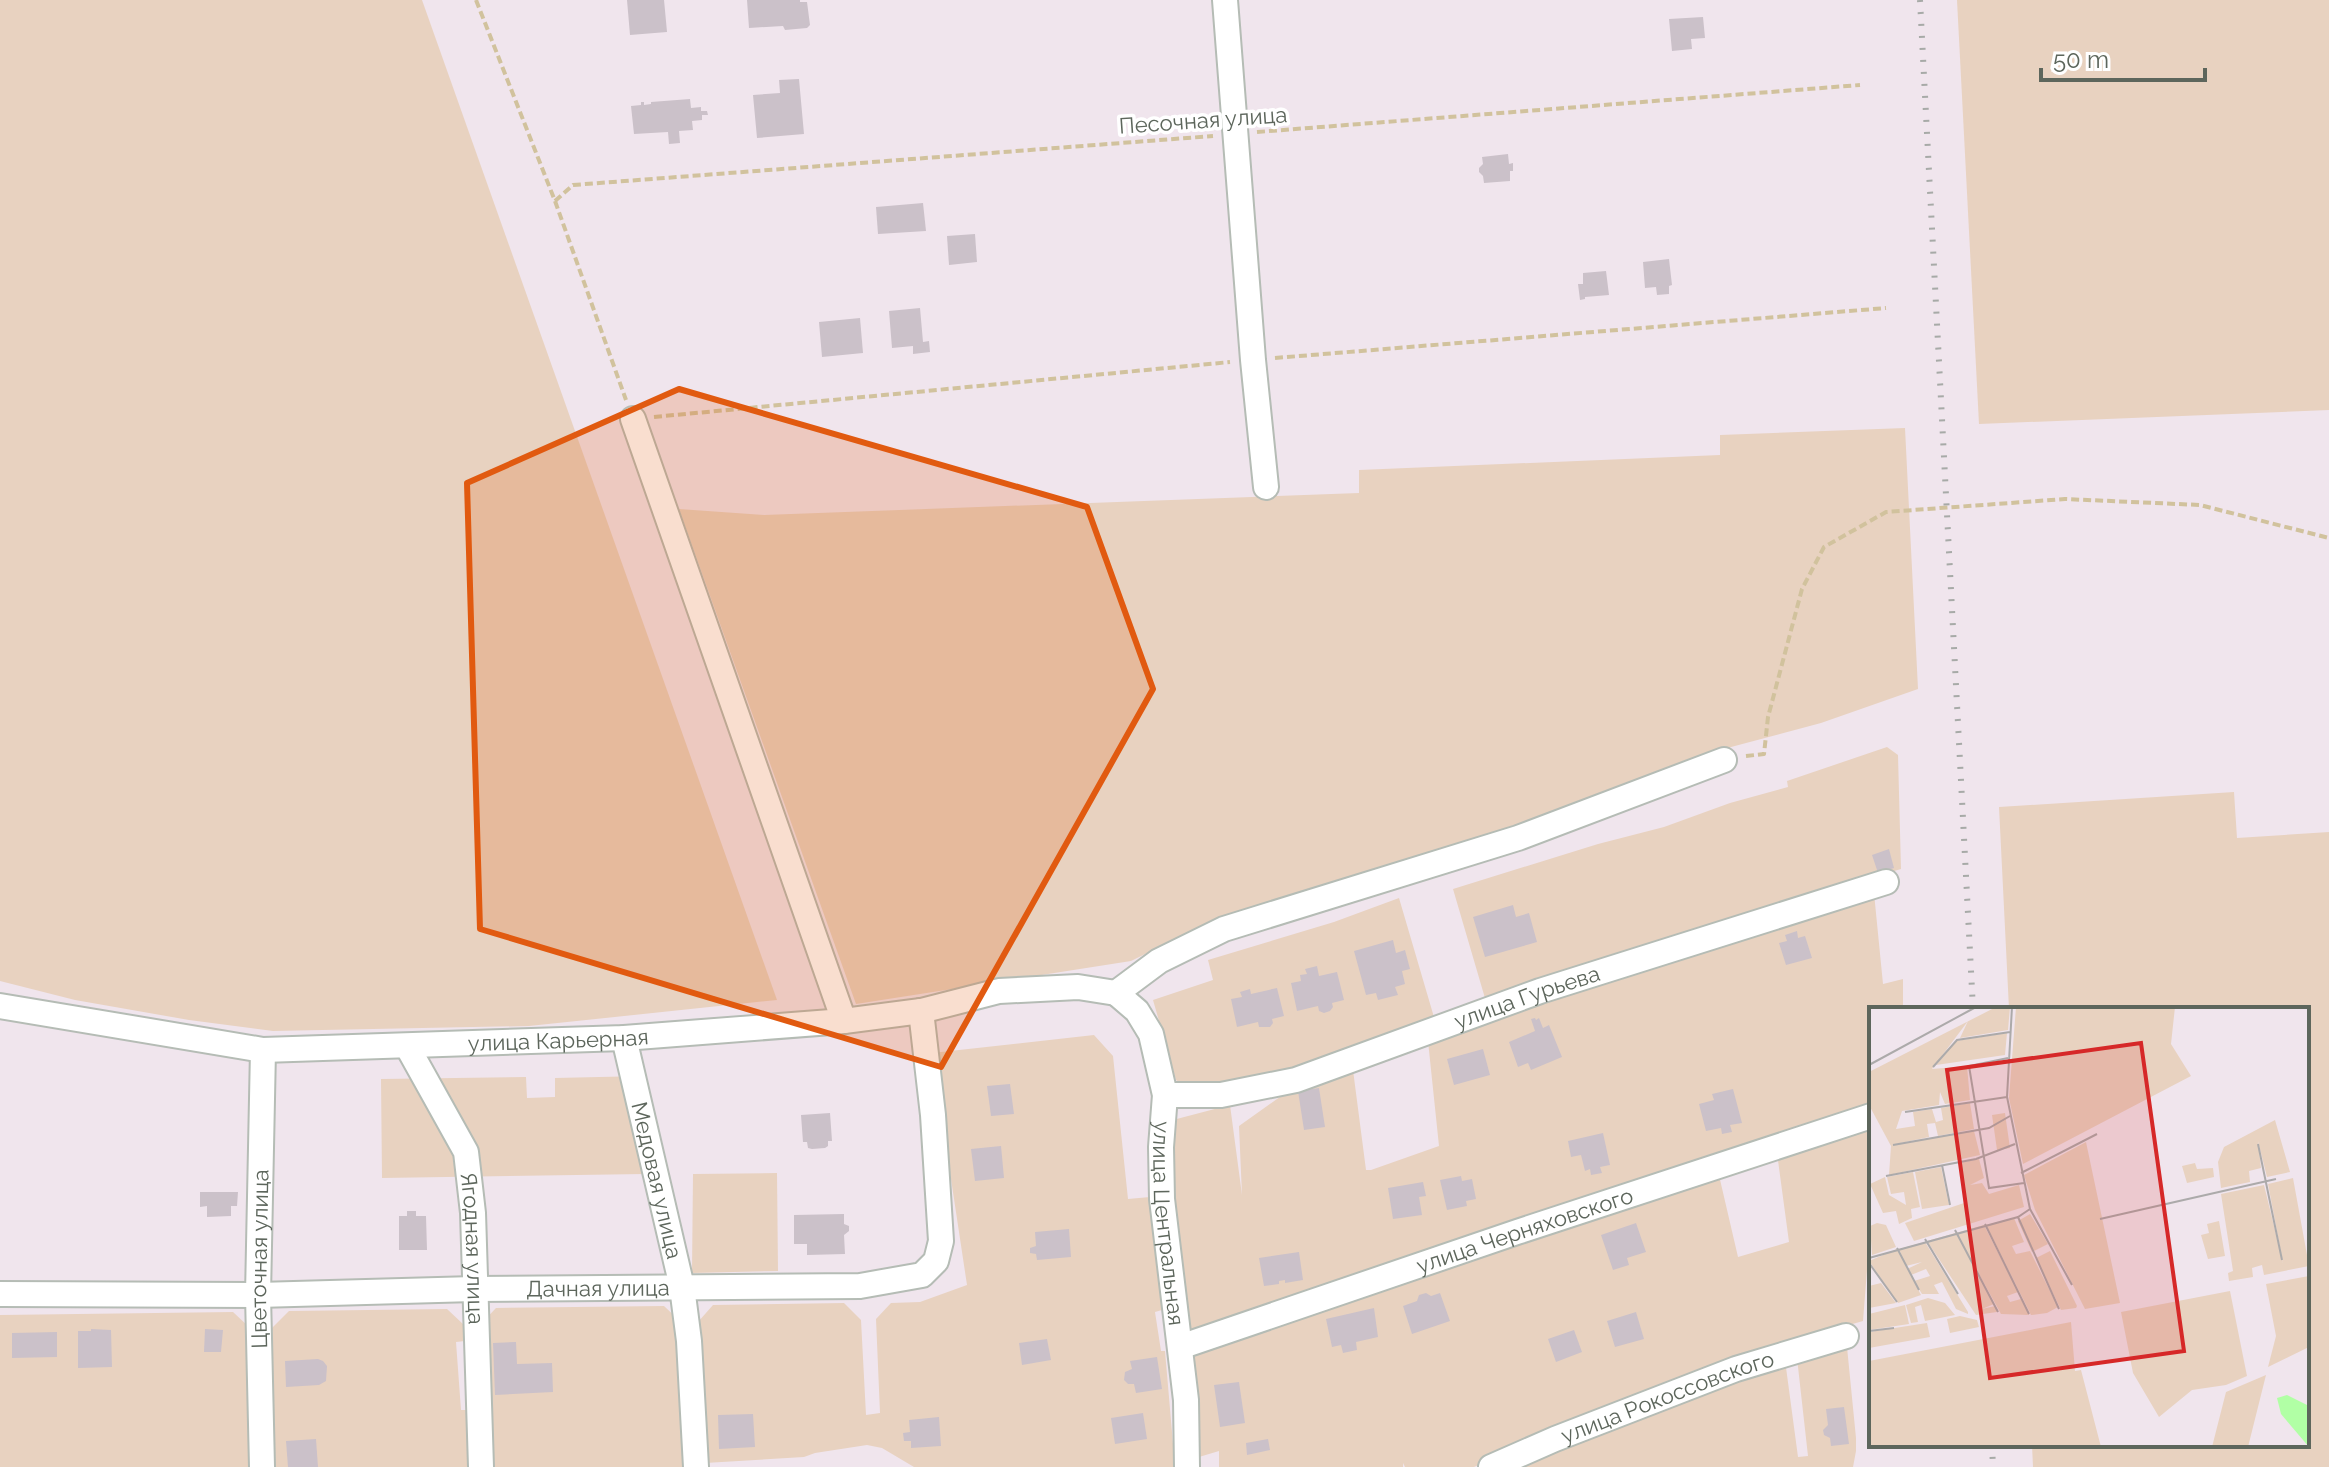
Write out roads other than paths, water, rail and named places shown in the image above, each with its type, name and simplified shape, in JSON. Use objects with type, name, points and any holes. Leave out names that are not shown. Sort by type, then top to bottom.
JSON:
[{"type":"street","points":[[1225,0],[1266,487]]},
{"type":"street","points":[[633,419],[844,1021]]},
{"type":"street","points":[[1116,993],[1159,961],[1224,929],[1518,838],[1724,760]]},
{"type":"street","name":"улица Гурьева","points":[[1165,1095],[1221,1095],[1296,1080],[1540,991],[1886,882]]},
{"type":"street","name":"улица Карьерная","points":[[0,1006],[263,1050],[624,1038],[844,1021],[921,1011],[999,991],[1078,987],[1116,993]]},
{"type":"street","name":"улица Центральная","points":[[1116,993],[1137,1011],[1151,1034],[1165,1095],[1161,1147],[1162,1199],[1186,1400],[1187,1467]]},
{"type":"street","name":"Дачная улица","points":[[0,1294],[258,1295],[474,1289],[860,1286],[922,1275],[936,1261],[941,1241],[933,1115],[921,1011]]},
{"type":"street","name":"Медовая улица","points":[[624,1038],[682,1287],[689,1341],[696,1467]]},
{"type":"street","name":"Ягодная улица","points":[[407,1046],[466,1152],[473,1213],[481,1467]]},
{"type":"street","name":"Цветочная улица","points":[[262,1467],[258,1295],[263,1050]]},
{"type":"street","name":"улица Черняховского","points":[[1180,1347],[1869,1117]]},
{"type":"street","name":"улица Рокоссовского","points":[[1491,1467],[1736,1369],[1846,1336]]},
{"type":"railway","points":[[1920,0],[1973,1007]]},
{"type":"railway","points":[[1992,1447],[1993,1467]]}]
